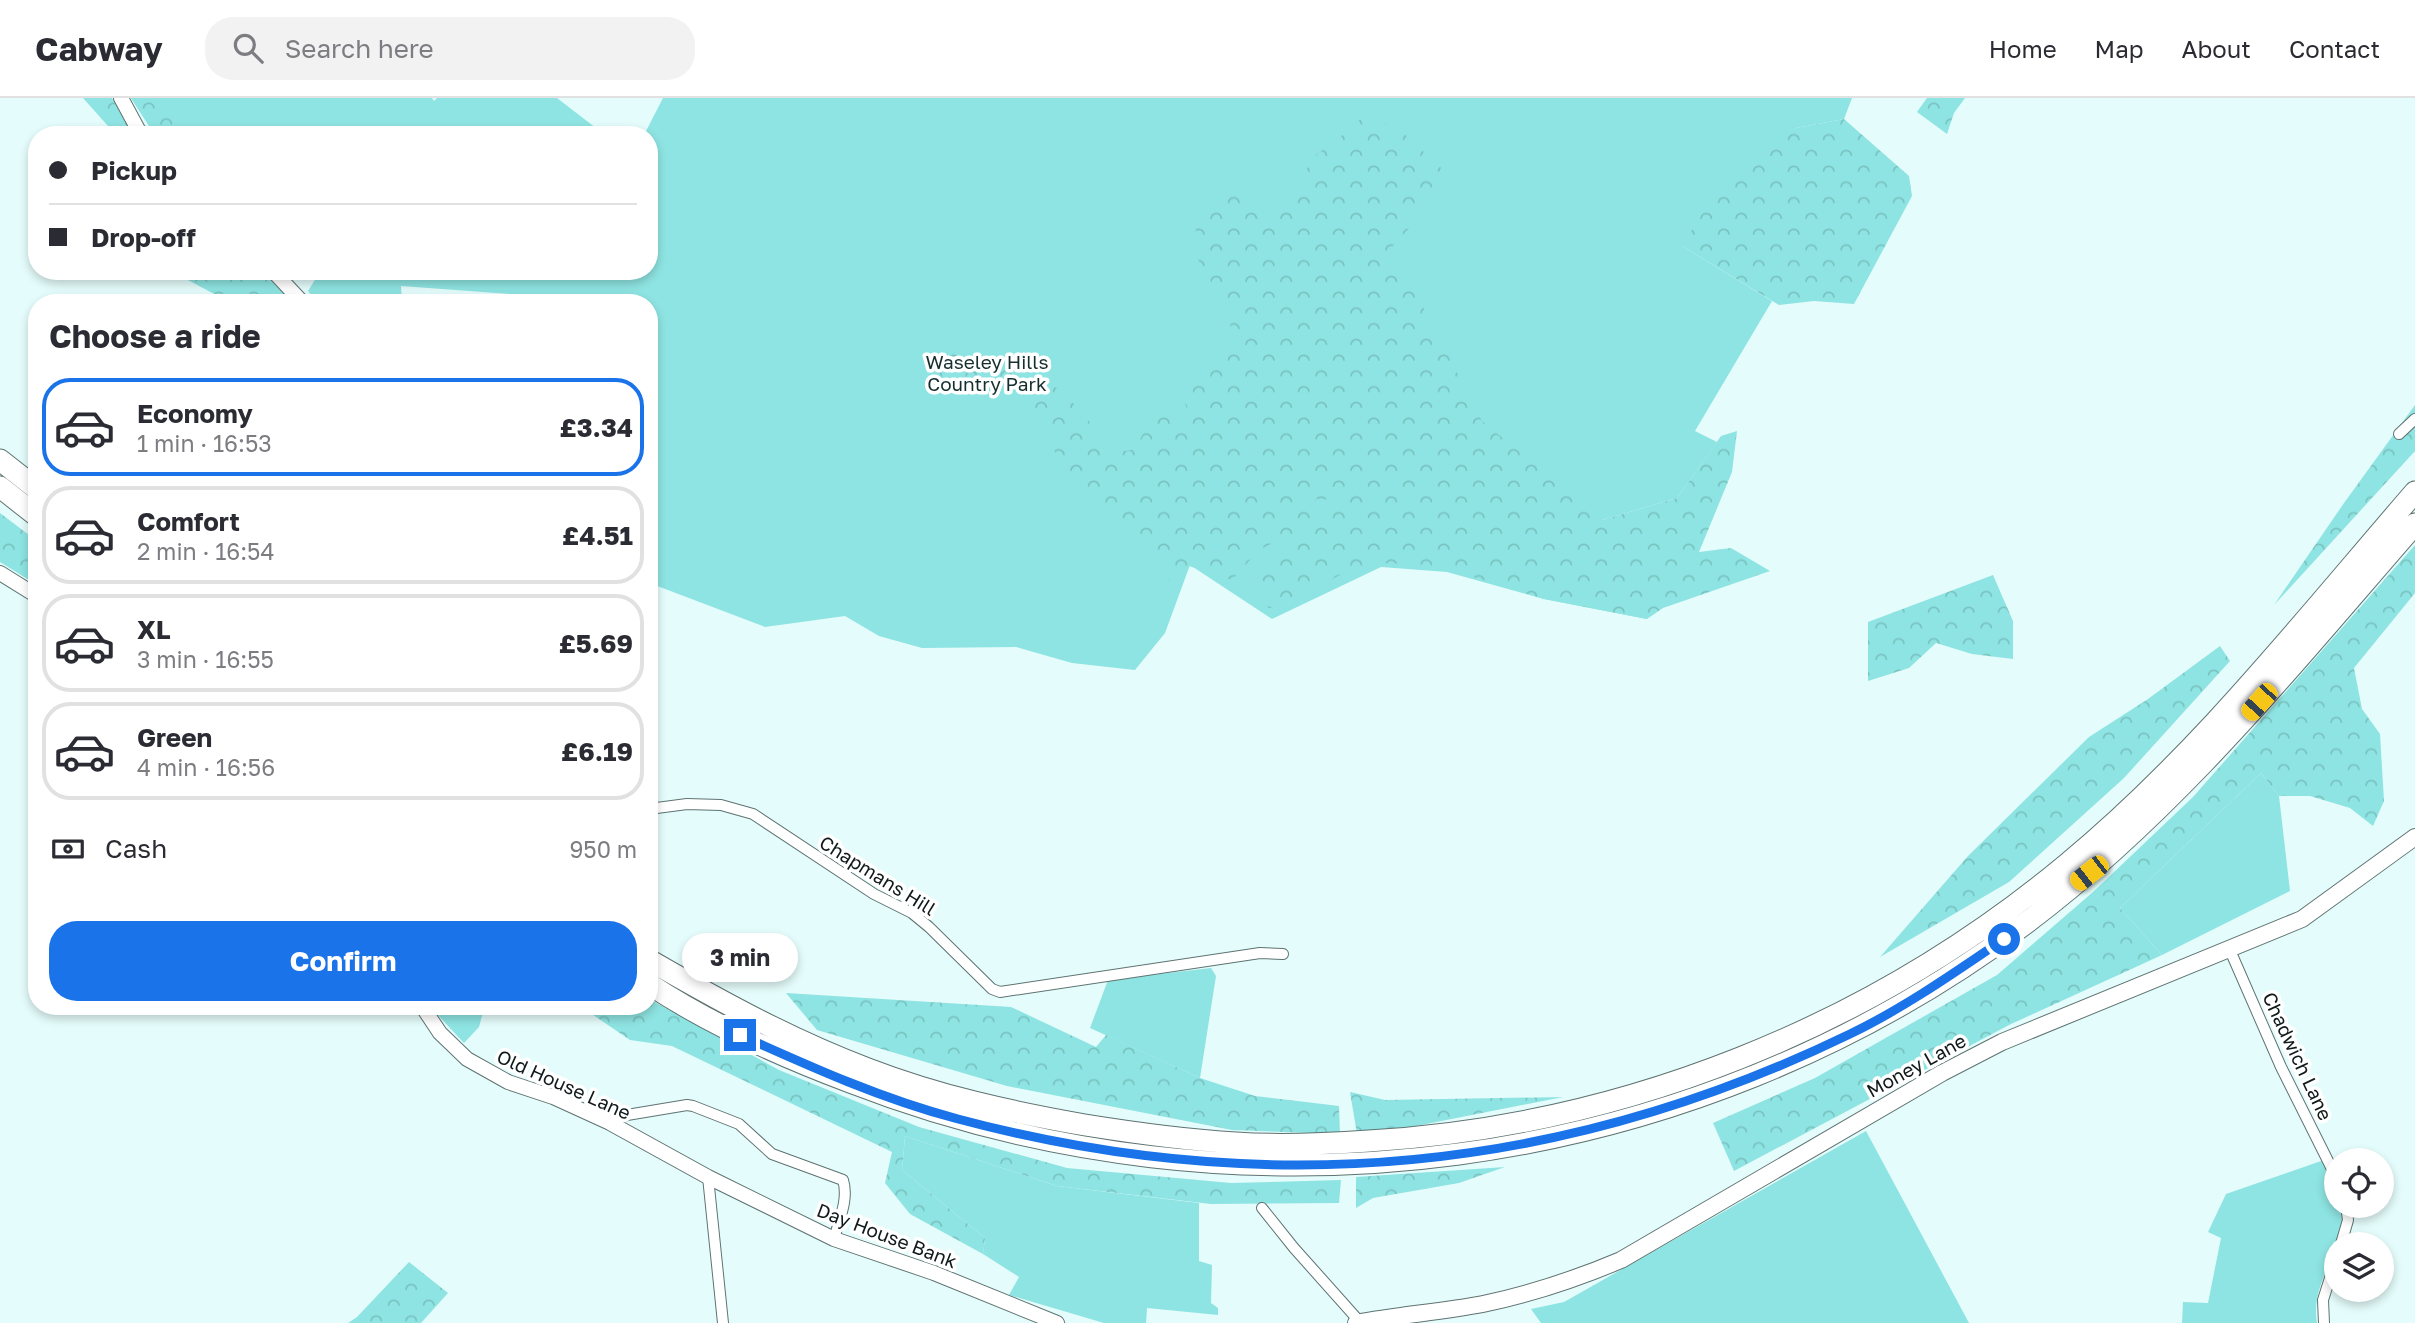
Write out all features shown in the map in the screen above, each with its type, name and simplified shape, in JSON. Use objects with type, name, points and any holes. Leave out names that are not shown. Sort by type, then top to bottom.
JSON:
[{"type":"highway","points":[[0,460],[28,482]]},
{"type":"highway","points":[[0,487],[28,509]]},
{"type":"highway","points":[[658,965],[728,1006],[870,1070],[960,1099],[1041,1117],[1138,1133],[1238,1143],[1322,1144],[1410,1139],[1504,1126],[1590,1107],[1666,1086],[1742,1058],[1820,1024],[1892,987],[1986,926],[2066,866],[2115,823],[2196,743],[2415,492]]},
{"type":"highway","points":[[658,989],[740,1035],[891,1098],[955,1118],[1040,1139],[1136,1155],[1251,1164],[1378,1164],[1520,1145],[1642,1116],[1742,1082],[1853,1033],[1932,987],[2024,924],[2089,873],[2184,784],[2415,524]]},
{"type":"main road","name":"Money Lane","points":[[1358,1323],[1434,1318],[1535,1292],[1581,1277],[1620,1260],[1942,1073],[2002,1042],[2302,919],[2415,837]]},
{"type":"street","points":[[121,98],[136,126]]},
{"type":"street","points":[[281,280],[295,294]]},
{"type":"street","points":[[2399,433],[2415,419]]},
{"type":"street","points":[[0,573],[28,590]]},
{"type":"street","name":"Chapmans Hill","points":[[658,808],[687,804],[721,805],[753,814],[874,894],[912,914],[929,927],[992,989],[1000,992],[1260,953],[1283,954]]},
{"type":"street","name":"Chadwich Lane","points":[[2229,948],[2281,1067],[2324,1153]]},
{"type":"street","name":"Old House Lane","points":[[428,1015],[440,1033],[467,1059],[508,1082],[553,1097],[610,1123],[708,1177]]},
{"type":"street","points":[[610,1123],[628,1115],[687,1105],[739,1124],[772,1154],[842,1180],[846,1190],[845,1200],[834,1239]]},
{"type":"street","points":[[708,1177],[723,1323]]},
{"type":"street","name":"Day House Bank","points":[[708,1177],[834,1239],[934,1273],[1057,1323]]},
{"type":"street","points":[[1262,1208],[1358,1323]]},
{"type":"street","points":[[2324,1297],[2324,1323]]},
{"type":"green space","points":[[83,98],[112,98],[129,126],[108,126]]},
{"type":"green space","points":[[131,98],[432,98],[434,101],[437,98],[557,98],[593,126],[149,126]]},
{"type":"green space","points":[[131,98],[163,98],[177,125],[149,126]]},
{"type":"green space","name":"Waseley Hills Country Park","points":[[663,98],[1852,98],[1844,119],[1796,128],[1682,246],[1772,301],[1695,431],[1717,442],[1677,498],[1602,520],[1647,619],[1544,599],[1447,572],[1381,567],[1272,619],[1190,565],[1165,633],[1135,670],[1072,663],[1016,647],[922,648],[879,636],[845,616],[765,627],[658,586],[658,294],[509,294],[401,286],[401,294],[310,294],[308,291],[315,280],[658,280],[658,126],[649,126]]},
{"type":"green space","points":[[1927,98],[1965,98],[1954,113],[1947,134],[1917,112]]},
{"type":"green space","points":[[1364,116],[1399,129],[1453,179],[1392,247],[1482,421],[1602,520],[1677,498],[1721,436],[1737,431],[1732,472],[1699,552],[1731,548],[1770,571],[1663,608],[1647,619],[1544,599],[1470,576],[1419,564],[1379,563],[1338,576],[1288,604],[1269,608],[1258,600],[1256,587],[1259,571],[1278,559],[1300,535],[1329,514],[1339,500],[1316,499],[1312,518],[1294,535],[1259,550],[1232,580],[1189,566],[1171,598],[1169,582],[1172,563],[1141,537],[1100,510],[1097,492],[1081,489],[1069,478],[1043,426],[1028,409],[990,393],[948,390],[939,380],[935,360],[936,347],[952,343],[979,347],[989,358],[1018,374],[1060,389],[1086,417],[1106,446],[1125,451],[1135,449],[1147,426],[1163,411],[1191,423],[1181,389],[1227,342],[1233,312],[1215,288],[1195,249],[1196,228],[1214,191],[1240,187],[1274,217],[1317,154]]},
{"type":"green space","points":[[1844,119],[1909,176],[1912,196],[1854,304],[1814,301],[1779,305],[1682,246],[1725,177],[1796,128]]},
{"type":"green space","points":[[188,280],[270,280],[285,294],[214,294]]},
{"type":"green space","points":[[2415,405],[2415,451],[2274,605],[2344,503]]},
{"type":"green space","points":[[0,513],[28,534],[28,579],[0,562]]},
{"type":"green space","points":[[2415,545],[2415,593],[2354,668],[2362,709],[2380,734],[2384,801],[2373,826],[2350,808],[2310,796],[2279,796],[2261,773],[2120,908],[2162,955],[2009,1025],[1734,1171],[1713,1123],[1815,1078],[1997,975],[2093,892],[2193,797]]},
{"type":"green space","points":[[1993,575],[2013,621],[2013,659],[1972,654],[1936,643],[1909,668],[1868,681],[1868,622]]},
{"type":"green space","points":[[2220,646],[2230,661],[2124,778],[2009,882],[1880,957],[1968,856],[2089,737],[2148,699]]},
{"type":"green space","points":[[2261,773],[2279,796],[2290,891],[2162,955],[2120,908]]},
{"type":"green space","points":[[1211,968],[1216,976],[1200,1078],[1090,1028],[1108,980]]},
{"type":"green space","points":[[786,993],[1011,1007],[1096,1047],[1106,1035],[1200,1078],[1255,1096],[1339,1106],[1340,1134],[1232,1130],[1007,1086],[817,1030]]},
{"type":"green space","points":[[658,1004],[779,1070],[919,1127],[1067,1168],[1231,1183],[1341,1180],[1339,1203],[1211,1204],[1057,1186],[905,1136],[902,1170],[985,1238],[983,1254],[910,1214],[885,1183],[892,1152],[672,1046],[630,1040],[593,1015],[658,1015]]},
{"type":"green space","points":[[438,1015],[482,1015],[479,1027],[464,1043]]},
{"type":"green space","points":[[1350,1092],[1385,1100],[1563,1097],[1396,1130],[1357,1134]]},
{"type":"green space","points":[[1866,1131],[1969,1323],[1541,1323],[1531,1309],[1564,1302]]},
{"type":"green space","points":[[905,1136],[1057,1186],[1199,1203],[1199,1261],[1212,1265],[1211,1303],[1218,1308],[1218,1315],[1147,1308],[1146,1323],[1104,1323],[1009,1295],[1019,1277],[983,1254],[985,1238],[902,1170]]},
{"type":"green space","points":[[2324,1160],[2324,1218],[2342,1220],[2340,1232],[2324,1232],[2324,1275],[2316,1307],[2317,1323],[2182,1323],[2183,1302],[2208,1303],[2221,1238],[2208,1232],[2226,1194]]},
{"type":"green space","points":[[1505,1167],[1459,1183],[1373,1198],[1356,1208],[1356,1177]]},
{"type":"green space","points":[[409,1262],[448,1293],[421,1323],[348,1323],[357,1317]]},
{"type":"route","points":[[740,1035],[891,1098],[955,1118],[1040,1139],[1136,1155],[1210,1161],[1318,1166],[1378,1164],[1520,1145],[1642,1116],[1688,1102],[1742,1082],[1853,1033],[1921,994],[2004,939]]}]
